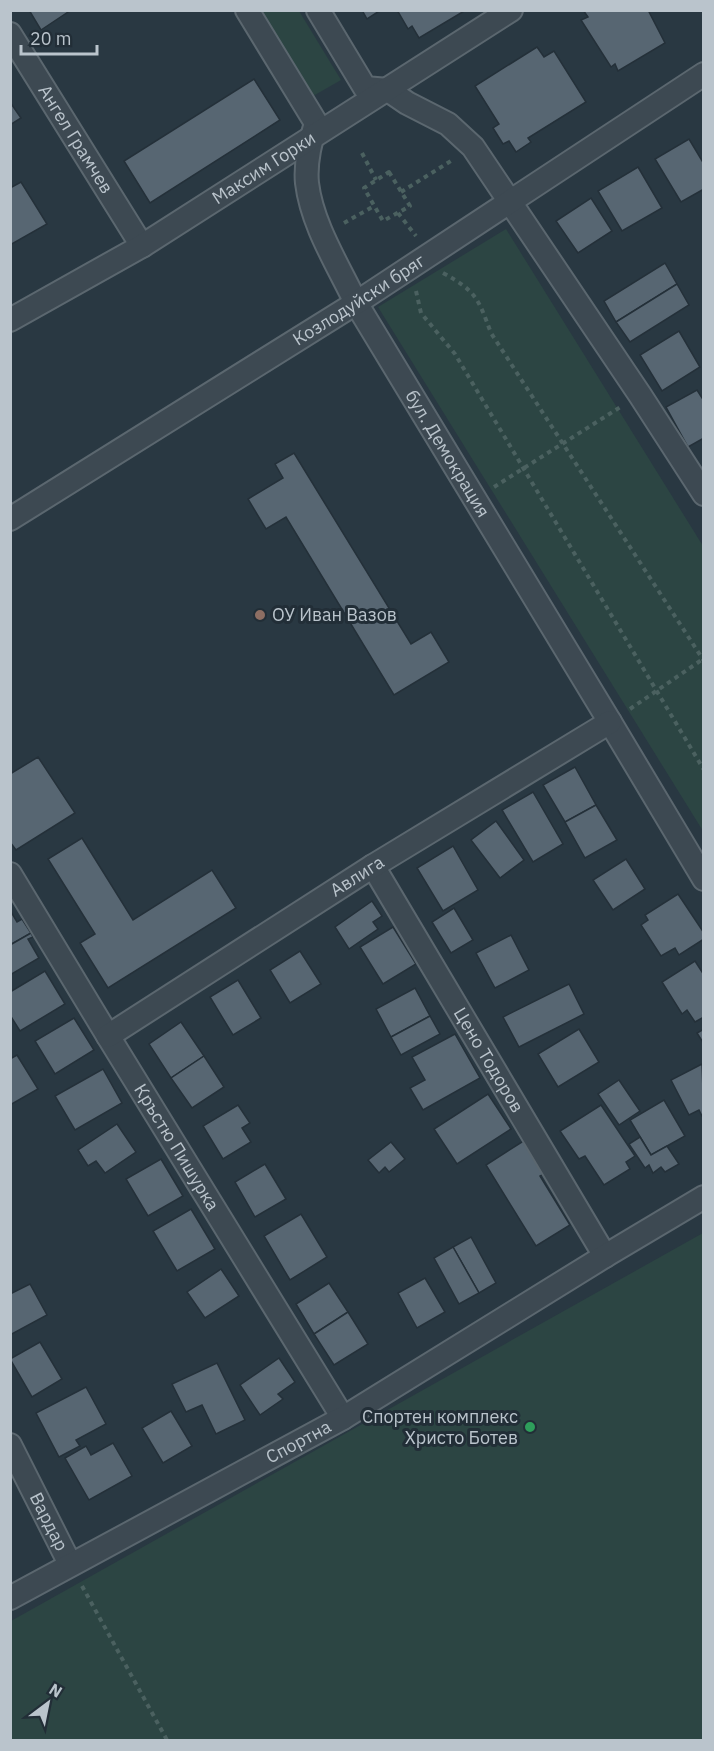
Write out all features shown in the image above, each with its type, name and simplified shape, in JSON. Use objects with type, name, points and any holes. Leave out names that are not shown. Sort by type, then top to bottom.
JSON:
[{"type":"street","name":"бул. Демокрация","points":[[247,10],[316,123],[307,164],[307,182],[323,235],[356,303],[704,879]]},
{"type":"street","points":[[318,10],[365,88],[388,90],[407,103],[448,124],[473,147],[640,395],[696,464],[704,494]]},
{"type":"street","name":"Максим Горки","points":[[10,320],[142,246],[511,10]]},
{"type":"street","name":"Ангел Грамчев","points":[[10,34],[142,246]]},
{"type":"street","name":"Козлодуйски бряг","points":[[10,519],[356,303],[704,74]]},
{"type":"street","name":"Авлига","points":[[108,1036],[373,866],[610,722]]},
{"type":"street","name":"Цено Тодоров","points":[[373,866],[605,1256]]},
{"type":"street","name":"Кръстю Пишурка","points":[[10,874],[344,1418]]},
{"type":"street","name":"Спортна","points":[[10,1598],[344,1418],[704,1197]]},
{"type":"street","name":"Вардар","points":[[10,1445],[70,1564]]},
{"type":"path","points":[[401,192],[473,147]]},
{"type":"path","points":[[362,153],[376,180]]},
{"type":"path","points":[[389,172],[410,206],[383,221],[363,188],[376,180],[389,172]]},
{"type":"path","points":[[323,235],[374,206]]},
{"type":"path","points":[[430,255],[438,270],[460,283],[479,300],[491,333],[703,660],[610,722]]},
{"type":"path","points":[[430,255],[428,272],[421,278],[416,291],[421,313],[455,354],[704,770]]},
{"type":"path","points":[[475,499],[640,395]]},
{"type":"path","points":[[70,1564],[167,1740]]},
{"type":"green space","points":[[261,11],[299,11],[341,80],[313,96]]},
{"type":"green space","points":[[506,229],[703,546],[703,831],[378,307]]},
{"type":"green space","name":"Спортен комплекс Христо Ботев","points":[[703,1233],[703,1740],[11,1740],[11,1621]]},
{"type":"building","points":[[29,10],[71,10],[41,30]]},
{"type":"building","points":[[362,10],[381,10],[367,19]]},
{"type":"building","points":[[397,10],[466,10],[419,38],[412,26],[408,29]]},
{"type":"building","points":[[583,10],[648,10],[665,43],[618,71],[615,64],[611,67],[581,20],[588,17]]},
{"type":"building","points":[[537,47],[544,57],[554,51],[586,102],[528,138],[531,142],[516,152],[509,141],[503,144],[493,128],[499,124],[475,86]]},
{"type":"building","points":[[254,79],[280,120],[150,203],[124,161]]},
{"type":"building","points":[[10,102],[21,118],[10,125]]},
{"type":"building","points":[[689,139],[704,164],[704,189],[681,202],[655,159]]},
{"type":"building","points":[[638,167],[662,208],[622,231],[598,191]]},
{"type":"building","points":[[21,182],[47,224],[10,245],[10,188]]},
{"type":"building","points":[[591,198],[612,231],[578,253],[556,221]]},
{"type":"building","points":[[665,263],[677,284],[616,322],[604,301]]},
{"type":"building","points":[[677,284],[689,305],[630,342],[616,322]]},
{"type":"building","points":[[679,331],[700,367],[662,391],[640,355]]},
{"type":"building","points":[[697,390],[704,401],[704,438],[688,447],[666,407]]},
{"type":"building","points":[[294,453],[411,644],[431,632],[449,662],[394,695],[286,517],[266,529],[248,499],[283,478],[275,464]]},
{"type":"building","points":[[38,757],[75,813],[16,850],[10,842],[10,774]]},
{"type":"building","points":[[575,767],[596,805],[565,822],[543,785]]},
{"type":"building","points":[[533,792],[563,844],[533,862],[502,810]]},
{"type":"building","points":[[596,805],[617,840],[585,858],[565,822]]},
{"type":"building","points":[[496,821],[524,860],[500,878],[471,840]]},
{"type":"building","points":[[82,838],[133,920],[212,870],[236,908],[108,988],[80,943],[95,934],[48,859]]},
{"type":"building","points":[[453,846],[478,890],[443,911],[417,868]]},
{"type":"building","points":[[626,859],[645,889],[613,910],[593,880]]},
{"type":"building","points":[[678,894],[704,933],[704,939],[679,955],[675,948],[661,956],[641,925],[648,920],[645,915]]},
{"type":"building","points":[[372,901],[382,916],[373,922],[378,929],[349,949],[335,927]]},
{"type":"building","points":[[454,908],[473,940],[451,953],[432,922]]},
{"type":"building","points":[[10,910],[17,922],[22,919],[31,933],[10,945]]},
{"type":"building","points":[[393,927],[416,964],[383,984],[360,947]]},
{"type":"building","points":[[31,933],[33,937],[28,939],[39,958],[10,975],[10,945]]},
{"type":"building","points":[[511,935],[529,970],[495,988],[476,953]]},
{"type":"building","points":[[300,951],[321,984],[290,1003],[270,970]]},
{"type":"building","points":[[695,961],[704,975],[704,1017],[695,1022],[687,1010],[682,1014],[662,982]]},
{"type":"building","points":[[45,971],[65,1004],[20,1031],[10,1015],[10,992]]},
{"type":"building","points":[[238,980],[261,1018],[233,1035],[210,997]]},
{"type":"building","points":[[569,984],[584,1014],[519,1047],[503,1017]]},
{"type":"building","points":[[415,988],[430,1016],[391,1037],[376,1009]]},
{"type":"building","points":[[430,1016],[440,1034],[401,1055],[391,1037]]},
{"type":"building","points":[[74,1018],[94,1050],[55,1074],[35,1041]]},
{"type":"building","points":[[181,1022],[204,1056],[171,1078],[149,1044]]},
{"type":"building","points":[[579,1029],[599,1062],[558,1087],[538,1054]]},
{"type":"building","points":[[704,1029],[704,1044],[697,1033]]},
{"type":"building","points":[[455,1034],[480,1078],[423,1110],[410,1088],[425,1080],[412,1057]]},
{"type":"building","points":[[17,1055],[38,1089],[10,1105],[10,1059]]},
{"type":"building","points":[[204,1056],[224,1087],[192,1108],[171,1078]]},
{"type":"building","points":[[702,1064],[704,1115],[702,1116],[699,1110],[689,1115],[671,1080]]},
{"type":"building","points":[[103,1069],[122,1103],[75,1130],[55,1096]]},
{"type":"building","points":[[619,1080],[640,1111],[619,1125],[598,1094]]},
{"type":"building","points":[[488,1094],[511,1129],[457,1164],[434,1129]]},
{"type":"building","points":[[664,1100],[685,1136],[651,1155],[630,1120]]},
{"type":"building","points":[[238,1105],[250,1123],[242,1128],[251,1142],[223,1159],[203,1126]]},
{"type":"building","points":[[601,1105],[635,1156],[626,1162],[630,1169],[604,1185],[585,1156],[579,1159],[560,1131]]},
{"type":"building","points":[[117,1124],[136,1152],[105,1173],[96,1161],[88,1166],[78,1150]]},
{"type":"building","points":[[640,1137],[651,1155],[667,1146],[679,1164],[665,1172],[661,1167],[653,1173],[649,1165],[645,1168],[629,1144]]},
{"type":"building","points":[[525,1140],[546,1173],[540,1176],[570,1225],[536,1246],[486,1165]]},
{"type":"building","points":[[391,1142],[405,1159],[389,1172],[385,1167],[379,1173],[368,1160]]},
{"type":"building","points":[[161,1159],[183,1196],[148,1216],[126,1179]]},
{"type":"building","points":[[265,1164],[286,1199],[255,1217],[235,1182]]},
{"type":"building","points":[[191,1209],[215,1249],[177,1271],[153,1231]]},
{"type":"building","points":[[301,1214],[327,1257],[290,1280],[264,1236]]},
{"type":"building","points":[[471,1237],[496,1283],[479,1293],[453,1247]]},
{"type":"building","points":[[453,1247],[479,1293],[459,1304],[434,1258]]},
{"type":"building","points":[[221,1269],[239,1296],[205,1318],[187,1292]]},
{"type":"building","points":[[425,1278],[445,1312],[417,1328],[398,1293]]},
{"type":"building","points":[[329,1283],[348,1312],[314,1334],[296,1304]]},
{"type":"building","points":[[30,1284],[47,1315],[10,1335],[10,1294]]},
{"type":"building","points":[[348,1312],[368,1344],[334,1365],[314,1334]]},
{"type":"building","points":[[40,1342],[62,1379],[32,1397],[10,1359]]},
{"type":"building","points":[[279,1358],[295,1382],[278,1394],[283,1399],[260,1415],[240,1385]]},
{"type":"building","points":[[217,1363],[245,1420],[216,1434],[202,1405],[186,1412],[172,1384]]},
{"type":"building","points":[[86,1387],[106,1424],[76,1440],[80,1446],[59,1457],[36,1413]]},
{"type":"building","points":[[171,1411],[192,1446],[163,1463],[142,1428]]},
{"type":"building","points":[[113,1443],[132,1476],[89,1500],[65,1458],[86,1446],[91,1455]]},
{"type":"place","name":"ОУ Иван Вазов","points":[[260,615]]},
{"type":"place","name":"Спортен комплекс Христо Ботев","points":[[530,1427]]}]
